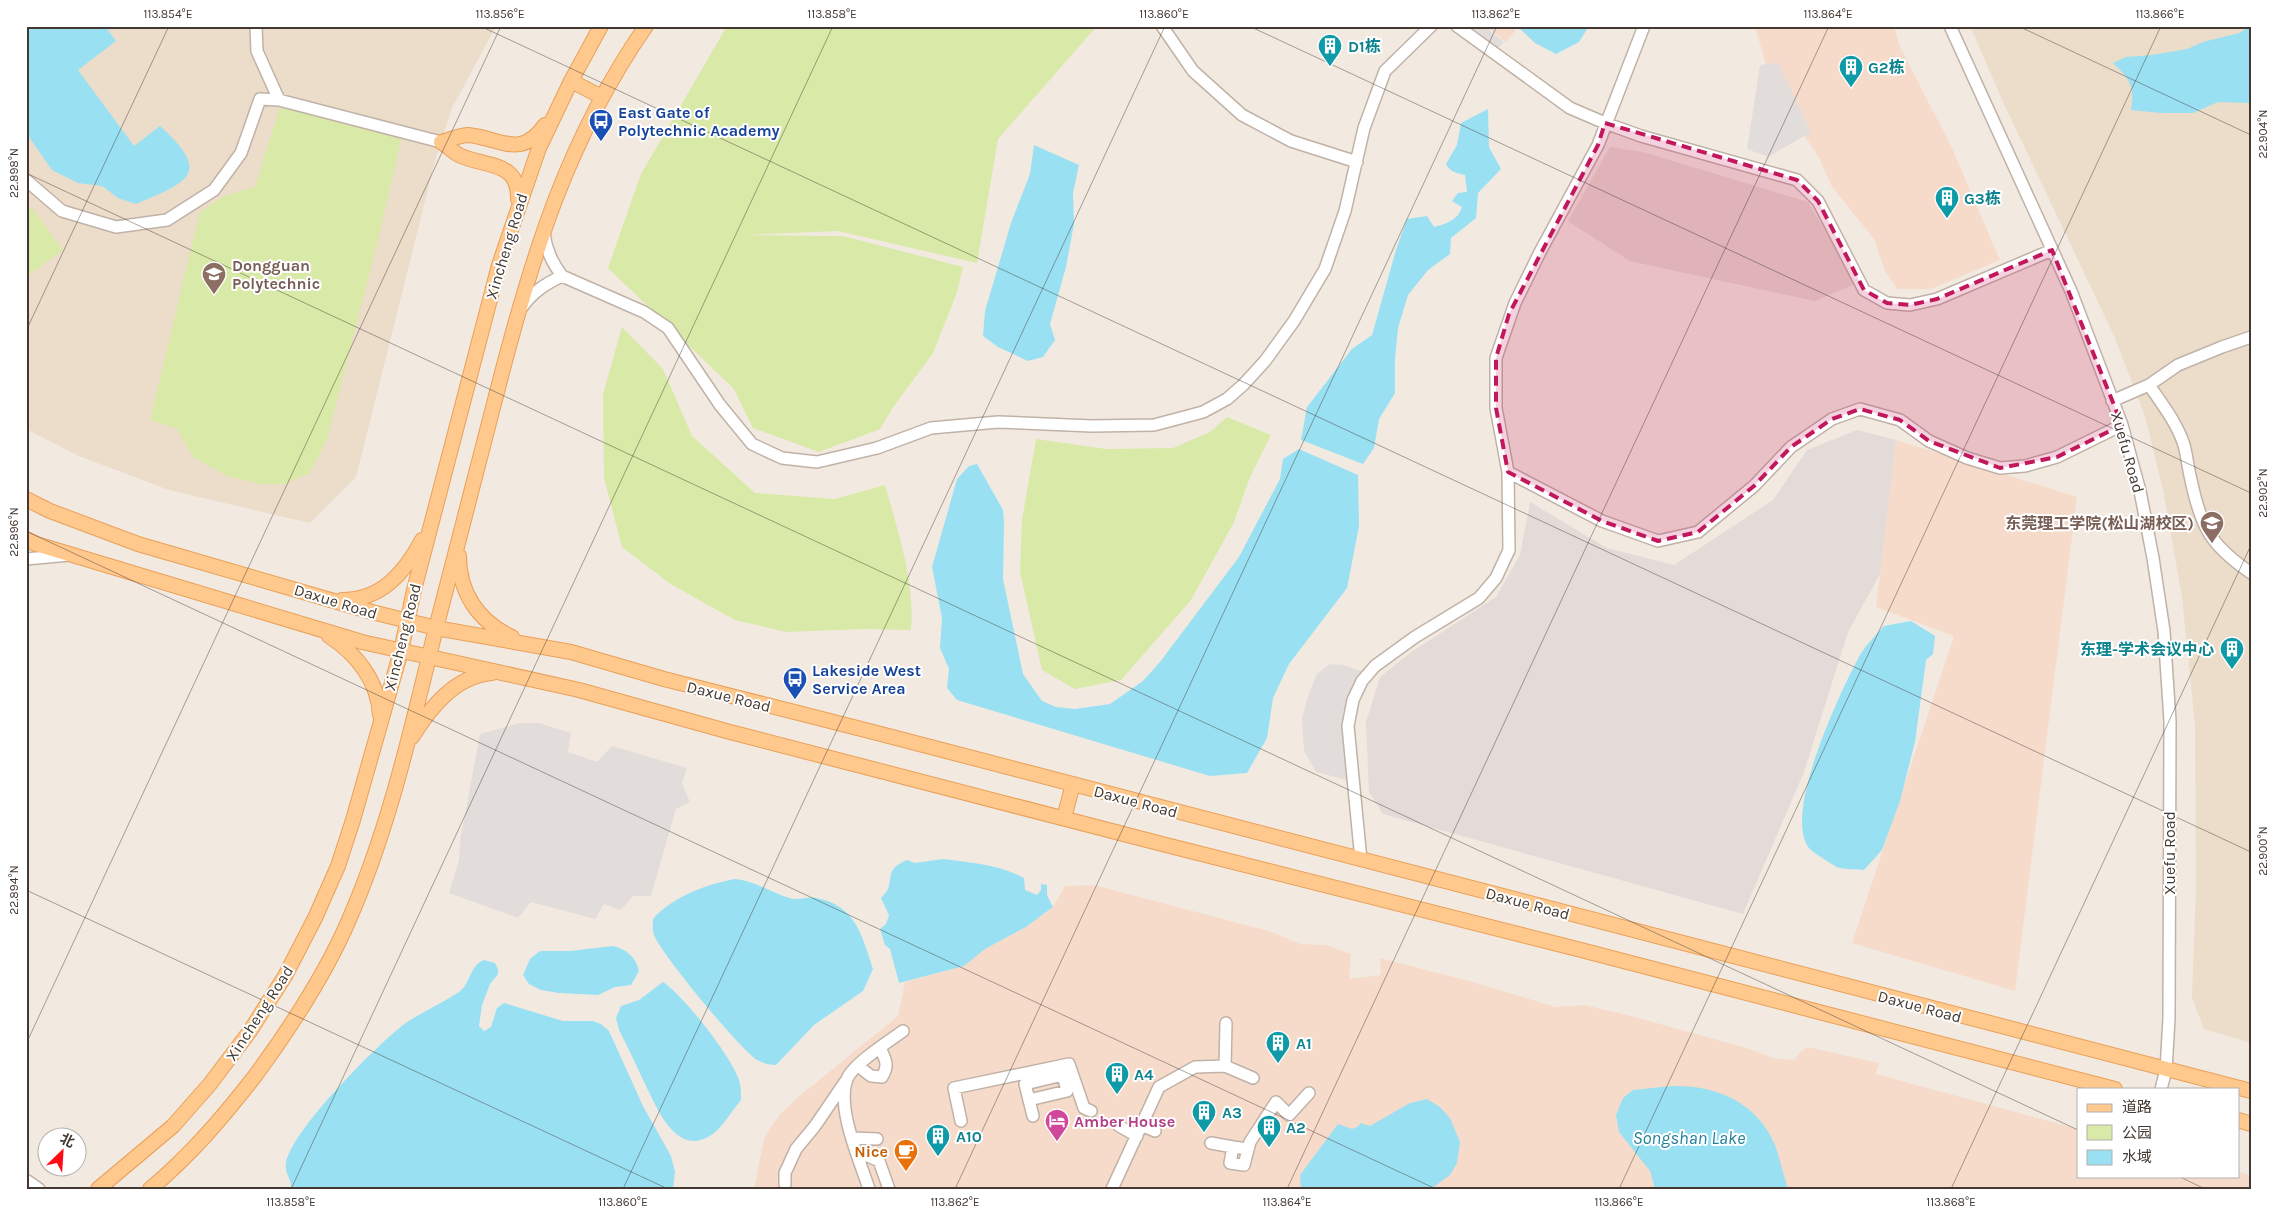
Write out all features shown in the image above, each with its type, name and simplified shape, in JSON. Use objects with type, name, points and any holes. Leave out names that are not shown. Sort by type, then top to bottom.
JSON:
[{"type":"main road","name":"Xincheng Road","points":[[98,1189],[173,1126],[210,1084],[250,1031],[285,976],[315,918],[338,866],[353,820],[400,651],[494,282],[539,148],[571,80],[601,26]]},
{"type":"main road","name":"Xincheng Road","points":[[150,1189],[193,1150],[218,1122],[286,1033],[309,996],[347,923],[386,822],[518,312],[544,228],[560,185],[602,97],[646,26]]},
{"type":"main road","points":[[571,80],[602,97]]},
{"type":"main road","points":[[441,142],[466,135],[510,145],[523,144],[543,128],[556,110]]},
{"type":"main road","points":[[441,142],[461,156],[491,164],[510,173],[518,190],[518,206]]},
{"type":"main road","name":"Daxue Road","points":[[26,499],[50,511],[138,544],[407,621],[571,652],[664,679],[2236,1088]]},
{"type":"main road","points":[[332,600],[360,598],[380,591],[389,585],[412,558],[434,514]]},
{"type":"main road","points":[[461,532],[459,560],[461,576],[470,602],[478,612],[497,628],[534,645]]},
{"type":"main road","name":"Daxue Road","points":[[26,539],[72,555],[362,642],[570,688],[1064,818],[1582,950],[2111,1088]]},
{"type":"main road","points":[[315,628],[341,645],[366,670],[378,700],[380,723]]},
{"type":"main road","points":[[404,751],[429,713],[458,685],[479,675],[503,673]]},
{"type":"main road","points":[[1064,818],[1073,784]]},
{"type":"street","points":[[256,26],[257,52],[279,100]]},
{"type":"street","points":[[1162,26],[1193,72],[1242,114],[1291,141],[1357,162]]},
{"type":"street","points":[[544,228],[546,247],[553,263],[562,276],[644,312],[668,328],[720,404],[752,444],[782,458],[817,462],[877,448],[931,428],[998,422],[1092,426],[1154,425],[1202,412],[1227,399],[1265,361],[1294,321],[1324,269],[1345,211],[1364,128],[1386,71],[1431,26]]},
{"type":"street","points":[[1457,26],[1570,108],[1605,123],[1681,148],[1797,180],[1818,201],[1864,290],[1887,303],[1910,305],[1937,299],[2052,250]]},
{"type":"street","points":[[1361,860],[1348,726],[1353,700],[1362,681],[1376,666],[1415,637],[1479,598],[1496,578],[1509,550],[1508,472],[1496,408],[1496,358],[1509,314],[1598,145],[1644,26]]},
{"type":"street","name":"Xuefu Road","points":[[1950,26],[2071,291],[2122,425],[2140,491],[2164,631],[2170,721],[2169,1018],[2166,1070],[2161,1088]]},
{"type":"street","points":[[26,180],[62,211],[116,227],[167,220],[214,190],[241,153],[260,100],[279,100],[441,142]]},
{"type":"street","points":[[518,312],[531,295],[544,284],[562,276]]},
{"type":"street","points":[[2112,400],[2149,386],[2178,365],[2222,346],[2251,337]]},
{"type":"street","points":[[2149,386],[2172,418],[2184,445],[2200,519],[2229,558],[2251,573]]},
{"type":"street","points":[[1508,472],[1602,521],[1658,542],[1698,532],[1754,486],[1791,447],[1832,419],[1860,409],[1900,420],[1930,440],[1967,458],[2000,468],[2025,466],[2057,457],[2122,425]]},
{"type":"street","points":[[26,559],[72,555]]},
{"type":"street","points":[[1225,1066],[1226,1023]]},
{"type":"street","points":[[785,1184],[786,1173],[796,1149],[815,1126],[847,1078],[858,1066],[903,1031]]},
{"type":"street","points":[[858,1066],[871,1076],[882,1077],[887,1069],[886,1061],[880,1048]]},
{"type":"street","points":[[961,1121],[954,1088],[1069,1064],[1074,1085],[1084,1108],[1091,1111]]},
{"type":"street","points":[[1112,1189],[1159,1087],[1194,1067],[1225,1066],[1253,1078]]},
{"type":"street","points":[[1033,1116],[1025,1084],[1063,1075],[1074,1085]]},
{"type":"street","points":[[847,1078],[846,1108],[852,1138],[869,1189]]},
{"type":"street","points":[[1029,1100],[1067,1091],[1074,1085]]},
{"type":"street","points":[[1233,1147],[1230,1163],[1244,1165],[1250,1142],[1276,1102],[1289,1115],[1309,1093]]},
{"type":"street","points":[[1119,1126],[1155,1131]]},
{"type":"street","points":[[852,1138],[877,1139]]},
{"type":"street","points":[[1212,1143],[1248,1149]]},
{"type":"street","points":[[858,1155],[868,1156],[879,1161],[889,1189]]},
{"type":"street","points":[[26,1180],[39,1189]]},
{"type":"highlighted area","points":[[1605,123],[1797,180],[1818,201],[1864,290],[1887,303],[1910,305],[1937,299],[2052,250],[2122,425],[2057,457],[2000,468],[1929,441],[1900,420],[1860,409],[1832,419],[1791,447],[1754,486],[1698,532],[1658,541],[1602,521],[1508,472],[1496,408],[1496,358],[1509,314],[1598,145]]},
{"type":"shaded area","name":"Dongguan Polytechnic","points":[[26,26],[496,26],[452,108],[435,161],[356,477],[310,523],[169,490],[79,456],[26,429]]},
{"type":"shaded area","points":[[1470,26],[1484,26],[1504,42],[1498,48]]},
{"type":"shaded area","points":[[1486,26],[1512,26],[1515,31],[1506,42]]},
{"type":"shaded area","points":[[1755,26],[1894,26],[1900,47],[1951,146],[2000,260],[1931,289],[1897,289],[1885,271],[1874,239],[1832,187],[1818,156],[1799,128],[1767,69]]},
{"type":"shaded area","name":"东莞理工学院(松山湖校区)","points":[[1970,26],[2251,26],[2251,1043],[2204,1029],[2192,998],[2196,886],[2195,725],[2182,597],[2163,490],[2145,416],[2114,336],[2003,102]]},
{"type":"shaded area","points":[[1778,62],[1811,132],[1768,157],[1747,149],[1760,65]]},
{"type":"shaded area","points":[[1610,147],[1643,152],[1808,202],[1857,283],[1815,301],[1630,261],[1568,221]]},
{"type":"shaded area","points":[[1857,430],[1896,440],[1880,574],[1848,632],[1804,772],[1743,914],[1383,814],[1369,792],[1366,722],[1380,677],[1410,653],[1496,597],[1520,555],[1530,502],[1607,548],[1674,565],[1773,500],[1807,450]]},
{"type":"shaded area","points":[[1896,440],[2077,497],[2015,991],[1852,943],[1954,636],[1876,607]]},
{"type":"shaded area","points":[[1330,664],[1343,665],[1365,671],[1344,729],[1347,780],[1316,772],[1304,751],[1302,718],[1309,693],[1317,674]]},
{"type":"shaded area","points":[[520,723],[539,723],[571,733],[568,752],[597,762],[612,746],[687,768],[682,783],[690,802],[676,809],[651,896],[633,896],[621,910],[604,904],[595,919],[531,902],[518,918],[449,893],[459,860],[460,841],[480,734]]},
{"type":"shaded area","points":[[1094,885],[1272,932],[1300,944],[1326,945],[1351,954],[1349,979],[1381,975],[1380,958],[1469,981],[1556,1007],[1585,1005],[1635,1017],[1750,1049],[1773,1058],[1794,1060],[1801,1051],[1808,1047],[1879,1063],[1876,1074],[2077,1129],[2077,1178],[2240,1178],[2240,1172],[2251,1175],[2251,1189],[754,1189],[764,1139],[770,1128],[782,1112],[797,1098],[898,1016],[905,982],[964,966],[985,949],[1026,927],[1053,907],[1065,886]]},
{"type":"green space","points":[[727,26],[1097,26],[998,139],[977,263],[838,231],[746,235],[843,236],[963,267],[957,292],[933,353],[894,406],[880,429],[819,452],[753,428],[734,389],[608,268],[641,174]]},
{"type":"green space","points":[[282,100],[402,136],[377,244],[327,439],[310,473],[284,484],[262,484],[227,476],[193,457],[177,429],[150,420],[200,212],[224,196],[255,187]]},
{"type":"green space","points":[[32,208],[63,250],[26,277],[26,212]]},
{"type":"green space","points":[[622,327],[663,369],[692,436],[755,493],[835,499],[885,485],[908,575],[912,612],[911,630],[864,629],[786,632],[735,620],[672,585],[622,547],[604,478],[603,394]]},
{"type":"green space","points":[[1227,417],[1271,435],[1250,477],[1234,522],[1191,600],[1121,680],[1075,689],[1042,670],[1020,572],[1022,520],[1036,439],[1106,449],[1173,448],[1210,432]]},
{"type":"water","points":[[26,26],[105,26],[116,41],[78,70],[134,146],[160,126],[186,155],[189,166],[187,175],[169,189],[136,204],[118,198],[102,186],[78,183],[52,170],[26,130]]},
{"type":"water","points":[[1517,26],[1589,26],[1579,42],[1556,54],[1535,43]]},
{"type":"water","points":[[2251,26],[2251,103],[2218,102],[2193,113],[2161,113],[2131,110],[2132,89],[2124,74],[2113,63],[2126,57],[2187,49],[2203,42],[2239,33]]},
{"type":"water","points":[[1488,109],[1489,147],[1501,169],[1478,193],[1476,218],[1451,238],[1450,254],[1428,270],[1408,295],[1398,328],[1395,359],[1395,393],[1379,419],[1374,448],[1363,464],[1301,440],[1307,407],[1352,349],[1372,335],[1396,250],[1407,219],[1427,216],[1434,227],[1451,221],[1458,215],[1462,207],[1452,201],[1458,193],[1467,192],[1465,175],[1456,173],[1446,164],[1457,145],[1461,123]]},
{"type":"water","points":[[1034,145],[1079,165],[1073,193],[1074,224],[1066,267],[1050,324],[1055,340],[1043,357],[1028,361],[998,347],[983,336],[985,311],[1011,223],[1030,174]]},
{"type":"water","points":[[1299,449],[1358,475],[1359,526],[1347,588],[1289,664],[1273,698],[1267,738],[1247,773],[1210,776],[957,700],[947,688],[949,669],[940,648],[942,618],[932,567],[957,479],[969,466],[977,464],[1003,510],[1003,579],[1023,674],[1042,701],[1056,707],[1075,709],[1110,704],[1143,681],[1160,662],[1239,557],[1280,479],[1283,459]]},
{"type":"water","points":[[1911,621],[1935,636],[1933,654],[1926,660],[1915,742],[1900,801],[1882,850],[1864,870],[1840,868],[1809,848],[1803,831],[1803,808],[1808,781],[1828,722],[1860,655],[1884,626]]},
{"type":"water","points":[[943,859],[985,865],[1014,873],[1024,878],[1025,890],[1037,895],[1041,890],[1041,884],[1047,885],[1047,895],[1053,907],[1026,927],[985,949],[964,966],[899,983],[890,949],[885,945],[880,929],[886,924],[889,915],[881,898],[889,887],[891,873],[899,864],[907,860],[915,863]]},
{"type":"water","points":[[735,879],[756,884],[789,898],[816,898],[840,907],[849,915],[861,934],[873,969],[863,991],[814,1025],[776,1065],[766,1064],[757,1060],[734,1038],[685,980],[660,946],[653,933],[653,919],[670,904],[702,888]]},
{"type":"water","points":[[613,946],[630,954],[638,966],[639,971],[631,985],[615,987],[598,995],[559,993],[541,990],[529,984],[523,975],[530,959],[540,951],[570,951]]},
{"type":"water","points":[[484,960],[495,963],[498,974],[490,984],[482,1005],[479,1026],[484,1031],[491,1027],[497,1008],[504,1003],[563,1021],[593,1021],[601,1024],[609,1031],[643,1106],[671,1156],[675,1172],[673,1189],[291,1189],[286,1163],[291,1149],[318,1111],[355,1069],[390,1036],[410,1020],[459,992],[479,962]]},
{"type":"water","points":[[663,982],[672,989],[706,1027],[727,1057],[740,1082],[741,1100],[713,1134],[696,1141],[685,1139],[676,1133],[660,1114],[619,1030],[616,1018],[621,1006],[639,1000]]},
{"type":"water","name":"Songshan Lake","points":[[1688,1086],[1719,1093],[1746,1107],[1758,1118],[1775,1145],[1788,1189],[1655,1189],[1650,1171],[1619,1132],[1616,1115],[1623,1098],[1633,1090]]},
{"type":"water","points":[[1427,1099],[1440,1107],[1450,1118],[1460,1142],[1457,1163],[1450,1175],[1431,1189],[1301,1189],[1300,1175],[1338,1124],[1352,1129],[1359,1126],[1360,1123],[1370,1126],[1410,1103]]},
{"type":"place","name":"D1栋","points":[[1330,67]]},
{"type":"place","name":"G2栋","points":[[1851,88]]},
{"type":"place","name":"East Gate of Polytechnic Academy","points":[[601,142]]},
{"type":"place","name":"G3栋","points":[[1947,219]]},
{"type":"place","name":"Dongguan Polytechnic","points":[[214,295]]},
{"type":"place","name":"东莞理工学院(松山湖校区)","points":[[2212,544]]},
{"type":"place","name":"东理-学术会议中心","points":[[2232,670]]},
{"type":"place","name":"Lakeside West Service Area","points":[[795,700]]},
{"type":"place","name":"A1","points":[[1278,1064]]},
{"type":"place","name":"A4","points":[[1117,1095]]},
{"type":"place","name":"A3","points":[[1204,1133]]},
{"type":"place","name":"Amber House","points":[[1057,1142]]},
{"type":"place","name":"A2","points":[[1269,1148]]},
{"type":"place","name":"A10","points":[[938,1157]]},
{"type":"place","name":"Nice","points":[[906,1172]]}]
